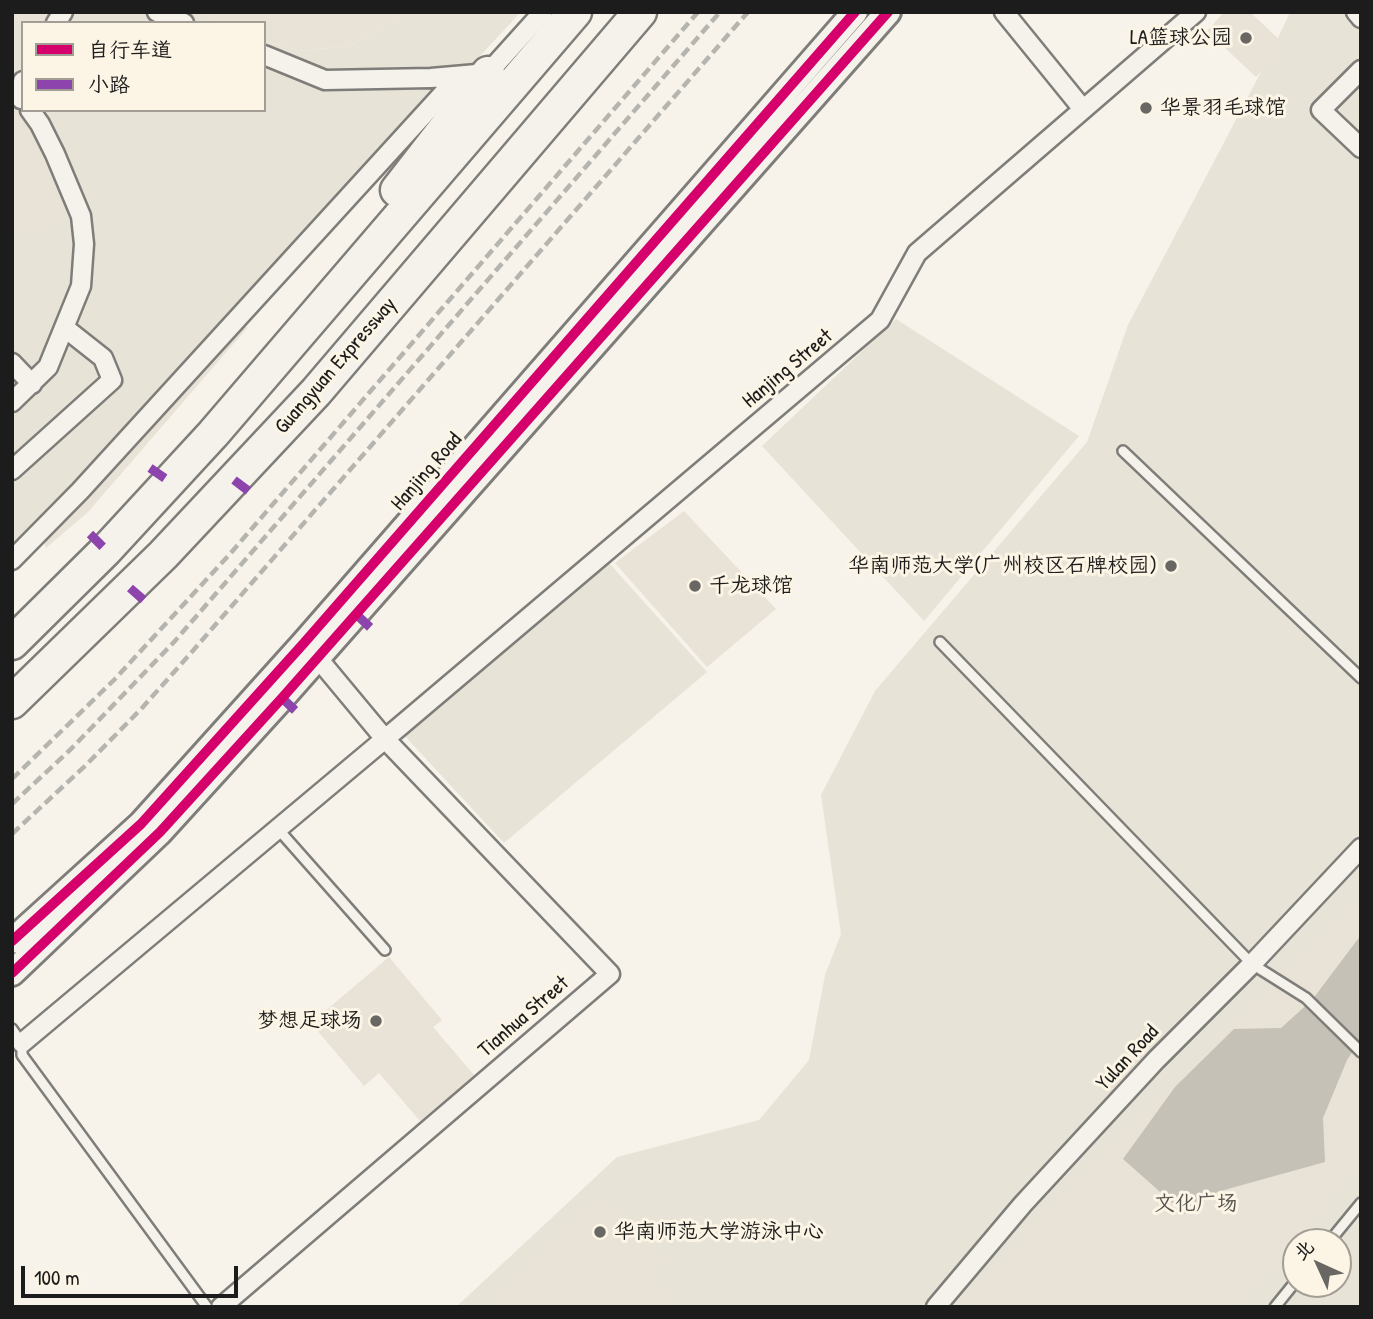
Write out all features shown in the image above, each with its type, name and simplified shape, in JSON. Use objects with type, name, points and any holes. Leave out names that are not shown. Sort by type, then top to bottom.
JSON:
[{"type":"highway","points":[[12,643],[106,550],[213,434],[575,12]]},
{"type":"highway","name":"Guangyuan Expressway","points":[[12,702],[163,555],[316,392],[640,12]]},
{"type":"highway","points":[[213,434],[266,357],[473,74]]},
{"type":"street","points":[[157,12],[179,21]]},
{"type":"street","points":[[12,560],[473,74],[543,12]]},
{"type":"street","name":"Hanjing Road","points":[[12,973],[160,832],[311,650],[855,12]]},
{"type":"street","name":"Hanjing Road","points":[[12,941],[141,824],[311,650],[363,608],[888,12]]},
{"type":"street","points":[[1004,12],[1082,108]]},
{"type":"street","name":"Hanjing Street","points":[[385,739],[880,320],[917,253],[1196,12]]},
{"type":"street","points":[[1356,12],[1361,18]]},
{"type":"street","points":[[266,56],[325,80],[473,74]]},
{"type":"street","points":[[1360,146],[1321,110],[1361,70]]},
{"type":"street","points":[[12,402],[48,367],[81,286],[84,244],[81,216],[55,154],[32,112]]},
{"type":"street","points":[[12,470],[112,380],[103,358],[65,328]]},
{"type":"street","points":[[12,363],[32,384]]},
{"type":"street","name":"Tianhua Street","points":[[221,1307],[610,974],[385,739],[311,650]]},
{"type":"street","points":[[17,1036],[278,829],[385,739]]},
{"type":"street","name":"Yulan Road","points":[[936,1307],[1023,1204],[1138,1079],[1252,964],[1361,848]]},
{"type":"lane","points":[[1123,451],[1361,678]]},
{"type":"lane","points":[[940,642],[1252,964],[1306,998],[1361,1052]]},
{"type":"lane","points":[[278,829],[384,950]]},
{"type":"lane","points":[[17,1036],[22,1055],[207,1307]]},
{"type":"lane","points":[[1340,1228],[1361,1203]]},
{"type":"shaded area","points":[[47,12],[202,12],[217,21],[41,21]]},
{"type":"shaded area","points":[[404,12],[521,12],[12,558],[12,48],[21,42],[21,112],[266,112],[266,42],[303,51],[348,46],[392,23]]},
{"type":"shaded area","name":"华南师范大学(广州校区石牌校园)","points":[[1290,12],[1361,12],[1361,1307],[456,1307],[617,1157],[759,1120],[809,1060],[825,975],[841,934],[821,795],[875,691],[1087,442],[1128,325]]},
{"type":"shaded area","points":[[896,319],[1079,436],[924,621],[762,446]]},
{"type":"shaded area","points":[[609,563],[707,672],[504,843],[402,733]]},
{"type":"shaded area","points":[[1361,935],[1361,1039],[1347,1060],[1323,1118],[1325,1162],[1217,1192],[1185,1214],[1123,1159],[1175,1087],[1234,1029],[1281,1028],[1312,1000]]},
{"type":"green space","points":[[12,12],[55,12],[48,21],[21,21],[21,60],[12,66]]},
{"type":"green space","points":[[202,12],[404,12],[392,23],[348,46],[303,51],[266,42],[266,21],[217,21]]},
{"type":"green space","name":"LA篮球公园","points":[[1224,12],[1250,12],[1285,45],[1256,77],[1207,31]]},
{"type":"green space","points":[[12,103],[31,134],[65,217],[60,227],[12,238]]},
{"type":"green space","points":[[248,327],[88,512],[46,548],[41,531],[224,331]]},
{"type":"green space","name":"千龙球馆","points":[[684,511],[776,609],[707,667],[615,563]]},
{"type":"green space","name":"文化广场","points":[[1361,892],[1361,1160],[1306,1228],[1282,1228],[1282,1258],[1242,1307],[961,1307],[1038,1221]]},
{"type":"green space","name":"梦想足球场","points":[[389,957],[442,1020],[433,1027],[474,1075],[420,1121],[379,1073],[364,1086],[311,1023]]},
{"type":"green space","name":"华南师范大学游泳中心","points":[[607,1200],[665,1258],[650,1278],[677,1307],[484,1307],[585,1207]]},
{"type":"railway","points":[[12,779],[114,680],[229,555],[698,12]]},
{"type":"railway","points":[[12,804],[70,750],[174,642],[720,12]]},
{"type":"railway","points":[[12,834],[142,708],[748,12]]},
{"type":"marked path","points":[[150,468],[169,481]]},
{"type":"marked path","points":[[234,480],[250,492]]},
{"type":"marked path","points":[[90,534],[106,550]]},
{"type":"marked path","points":[[130,588],[147,603]]},
{"type":"marked path","points":[[357,615],[375,632]]},
{"type":"marked path","points":[[282,698],[301,716]]},
{"type":"cycle path","points":[[12,941],[141,824],[304,643],[855,12]]},
{"type":"cycle path","points":[[12,973],[160,832],[282,698],[888,12]]},
{"type":"place","name":"LA篮球公园","points":[[1246,38]]},
{"type":"place","name":"华景羽毛球馆","points":[[1146,108]]},
{"type":"place","name":"华南师范大学(广州校区石牌校园)","points":[[1171,566]]},
{"type":"place","name":"千龙球馆","points":[[695,586]]},
{"type":"place","name":"梦想足球场","points":[[376,1021]]},
{"type":"place","name":"华南师范大学游泳中心","points":[[600,1232]]}]
